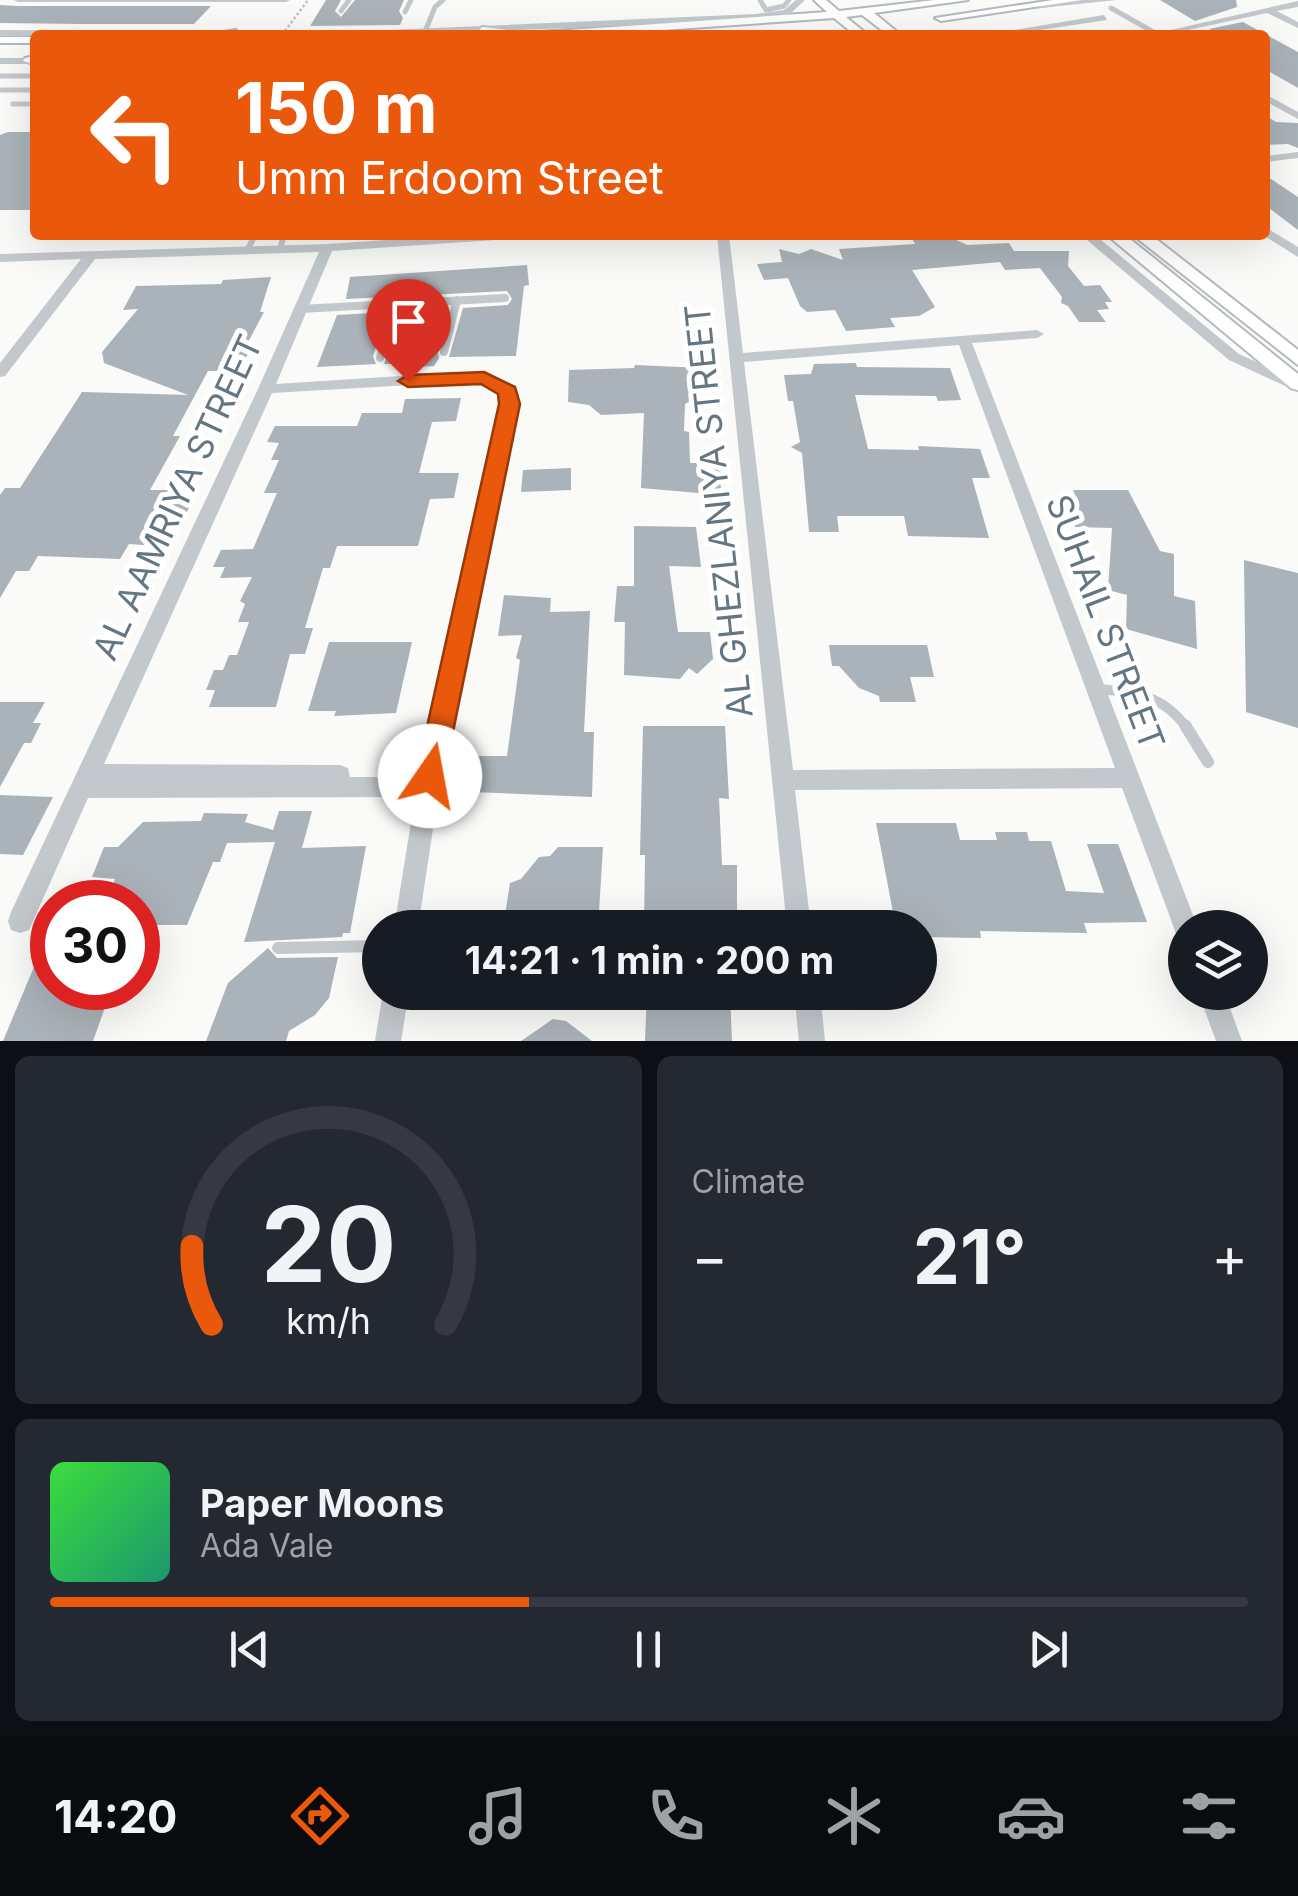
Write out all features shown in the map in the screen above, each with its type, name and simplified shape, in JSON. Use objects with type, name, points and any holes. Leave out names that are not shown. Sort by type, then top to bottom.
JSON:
[{"type":"main road","points":[[765,21],[801,11],[816,0],[860,23],[904,29]]},
{"type":"main road","points":[[834,0],[860,23]]},
{"type":"main road","points":[[851,0],[860,23]]},
{"type":"main road","points":[[883,0],[948,2]]},
{"type":"main road","points":[[860,23],[964,0]]},
{"type":"main road","points":[[757,30],[860,23],[1018,0]]},
{"type":"main road","points":[[930,28],[984,13],[1076,0]]},
{"type":"main road","points":[[620,30],[765,21],[860,23],[904,29]]},
{"type":"main road","points":[[0,37],[30,40]]},
{"type":"main road","points":[[0,53],[30,58]]},
{"type":"main road","points":[[1120,240],[1298,386]]},
{"type":"main road","points":[[1156,241],[1298,359]]},
{"type":"street","points":[[18,0],[286,0]]},
{"type":"street","points":[[482,30],[756,16],[796,2]]},
{"type":"street","points":[[1040,5],[1112,4]]},
{"type":"street","points":[[1177,30],[1298,4]]},
{"type":"street","points":[[1270,11],[1298,25]]},
{"type":"street","points":[[1033,30],[1104,18]]},
{"type":"street","points":[[0,37],[30,36]]},
{"type":"street","points":[[0,61],[30,59]]},
{"type":"street","points":[[1270,100],[1298,116]]},
{"type":"street","points":[[1270,158],[1298,155]]},
{"type":"street","points":[[1270,233],[1298,253]]},
{"type":"street","points":[[0,258],[247,251],[282,242],[327,248],[420,240]]},
{"type":"street","name":"AL GHEZLANIYA STREET","points":[[723,240],[739,358],[797,910]]},
{"type":"street","points":[[1093,240],[1234,357],[1298,386]]},
{"type":"street","name":"AL AAMRIYA STREET","points":[[20,921],[266,389],[327,248]]},
{"type":"street","points":[[0,374],[90,257]]},
{"type":"street","points":[[739,358],[1036,334]]},
{"type":"street","name":"SUHAIL STREET","points":[[964,340],[1179,910]]},
{"type":"street","points":[[266,389],[484,378],[508,392],[510,404],[429,782],[409,910]]},
{"type":"street","points":[[782,780],[1128,778]]},
{"type":"street","points":[[85,781],[429,782]]},
{"type":"street","points":[[388,1041],[393,1010]]},
{"type":"street","points":[[809,1010],[812,1041]]},
{"type":"street","points":[[1218,1010],[1230,1041]]},
{"type":"lane","points":[[342,12],[349,0]]},
{"type":"lane","points":[[405,12],[411,0]]},
{"type":"lane","points":[[426,30],[435,6],[443,0]]},
{"type":"lane","points":[[760,0],[766,10],[796,2]]},
{"type":"lane","points":[[1112,4],[1152,30]]},
{"type":"lane","points":[[0,76],[30,76]]},
{"type":"lane","points":[[0,90],[30,90]]},
{"type":"lane","points":[[13,104],[30,104]]},
{"type":"lane","points":[[247,251],[252,240]]},
{"type":"lane","points":[[300,309],[505,298]]},
{"type":"lane","points":[[444,352],[458,300]]},
{"type":"lane","points":[[380,358],[398,304]]},
{"type":"lane","points":[[1094,688],[1144,692],[1162,699],[1176,711],[1208,762]]},
{"type":"lane","points":[[278,948],[362,946]]},
{"type":"path","points":[[286,30],[308,0]]},
{"type":"path","points":[[904,29],[930,28]]},
{"type":"building","points":[[326,0],[341,0],[335,11],[341,17],[355,0],[404,0],[399,11],[403,18],[400,25],[310,26]]},
{"type":"building","points":[[1160,0],[1236,0],[1237,7],[1195,21]]},
{"type":"building","points":[[0,5],[211,6],[194,24],[81,24],[0,23]]},
{"type":"building","points":[[1243,22],[1258,30],[1211,30]]},
{"type":"building","points":[[1270,37],[1298,52],[1298,88],[1270,72]]},
{"type":"building","points":[[1270,118],[1298,123],[1298,148],[1270,145]]},
{"type":"building","points":[[30,132],[30,210],[0,210],[0,135]]},
{"type":"building","points":[[1270,178],[1298,197],[1298,230],[1270,209]]},
{"type":"building","points":[[913,240],[956,240],[967,245],[1009,243],[1014,251],[1069,251],[1068,266],[1084,286],[1100,285],[1112,302],[1105,302],[1109,309],[1097,310],[1106,322],[1079,322],[1068,306],[1061,303],[1062,297],[1040,268],[1005,270],[1000,262],[912,270],[935,307],[919,316],[890,318],[895,327],[846,331],[835,310],[807,312],[800,306],[788,278],[764,280],[757,264],[782,262],[779,249],[799,254],[811,249],[843,260],[839,249],[915,244]]},
{"type":"building","points":[[527,265],[529,285],[524,286],[516,356],[449,357],[463,308],[508,305],[512,299],[507,291],[346,299],[350,277]]},
{"type":"building","points":[[271,277],[260,312],[264,312],[243,352],[249,352],[239,371],[208,371],[173,436],[180,436],[150,490],[178,490],[175,496],[195,496],[187,512],[161,513],[144,545],[129,544],[120,559],[38,556],[29,571],[16,571],[0,598],[0,495],[5,488],[20,488],[82,392],[188,395],[104,363],[102,352],[138,309],[123,310],[136,286],[221,284],[223,280]]},
{"type":"building","points":[[447,309],[437,350],[439,358],[434,366],[401,368],[402,364],[384,364],[404,311]]},
{"type":"building","points":[[388,312],[373,356],[376,364],[317,367],[337,315]]},
{"type":"building","points":[[856,363],[857,367],[950,368],[961,400],[855,395],[868,449],[980,449],[990,478],[972,478],[989,538],[908,536],[904,516],[837,516],[839,532],[809,532],[802,453],[791,447],[800,442],[784,375],[811,374],[814,364]]},
{"type":"building","points":[[635,365],[703,368],[698,396],[685,404],[684,431],[689,432],[690,463],[720,463],[721,495],[641,488],[644,413],[601,415],[589,405],[568,402],[569,370]]},
{"type":"building","points":[[461,398],[456,421],[432,422],[419,473],[459,473],[454,498],[430,499],[418,546],[337,546],[330,568],[323,568],[305,628],[313,628],[305,654],[290,654],[276,707],[209,707],[215,690],[206,690],[214,670],[223,670],[229,655],[237,655],[249,622],[238,622],[245,604],[240,601],[252,577],[220,578],[225,567],[213,567],[221,550],[253,549],[277,493],[264,493],[279,460],[271,460],[279,443],[267,442],[275,426],[357,426],[362,413],[402,413],[405,399]]},
{"type":"building","points":[[571,468],[571,490],[521,492],[523,470]]},
{"type":"building","points":[[1073,490],[1128,490],[1160,551],[1174,554],[1174,596],[1195,601],[1197,649],[1126,629],[1127,595],[1108,590],[1112,528],[1075,527],[1063,499],[1077,499]]},
{"type":"building","points":[[634,526],[696,527],[701,567],[669,566],[678,632],[710,632],[713,659],[697,674],[689,668],[680,679],[624,675],[625,622],[614,622],[617,586],[634,586]]},
{"type":"building","points":[[1244,560],[1298,573],[1298,728],[1246,712]]},
{"type":"building","points":[[504,595],[551,598],[550,612],[590,611],[584,732],[594,732],[592,797],[472,792],[477,756],[507,756],[520,660],[516,658],[522,635],[498,636]]},
{"type":"building","points":[[329,642],[412,642],[396,713],[334,716],[336,711],[308,711]]},
{"type":"building","points":[[829,645],[927,645],[934,677],[910,677],[916,702],[880,702],[879,696],[859,688],[839,666],[832,666]]},
{"type":"building","points":[[0,702],[45,702],[33,723],[41,723],[31,743],[24,743],[0,787]]},
{"type":"building","points":[[643,726],[725,726],[729,799],[719,798],[722,865],[737,865],[737,910],[644,910],[645,855],[640,855]]},
{"type":"building","points":[[0,795],[53,797],[23,855],[0,854]]},
{"type":"building","points":[[279,811],[312,811],[302,848],[366,846],[350,933],[343,933],[342,937],[244,942],[275,842],[227,843],[220,862],[213,862],[187,925],[160,925],[160,880],[92,877],[104,847],[118,847],[143,822],[201,821],[204,813],[248,814],[245,822],[273,830]]},
{"type":"building","points":[[876,823],[956,823],[960,840],[997,840],[995,832],[1027,832],[1029,841],[1051,841],[1066,891],[1104,893],[1087,844],[1118,844],[1147,922],[1084,923],[1087,933],[980,931],[981,938],[937,937],[937,910],[893,910]]},
{"type":"building","points":[[558,847],[603,847],[599,910],[506,910],[510,883],[521,879],[539,857],[550,856]]},
{"type":"building","points":[[268,948],[277,958],[338,957],[329,998],[315,1015],[289,1031],[286,1041],[206,1041],[228,983]]},
{"type":"building","points":[[30,976],[30,1010],[104,1010],[93,1041],[3,1041]]},
{"type":"building","points":[[646,1010],[731,1010],[732,1041],[645,1041]]},
{"type":"building","points":[[553,1019],[566,1021],[592,1041],[521,1041]]},
{"type":"route","points":[[408,381],[484,378],[508,392],[510,404],[430,776]]}]
